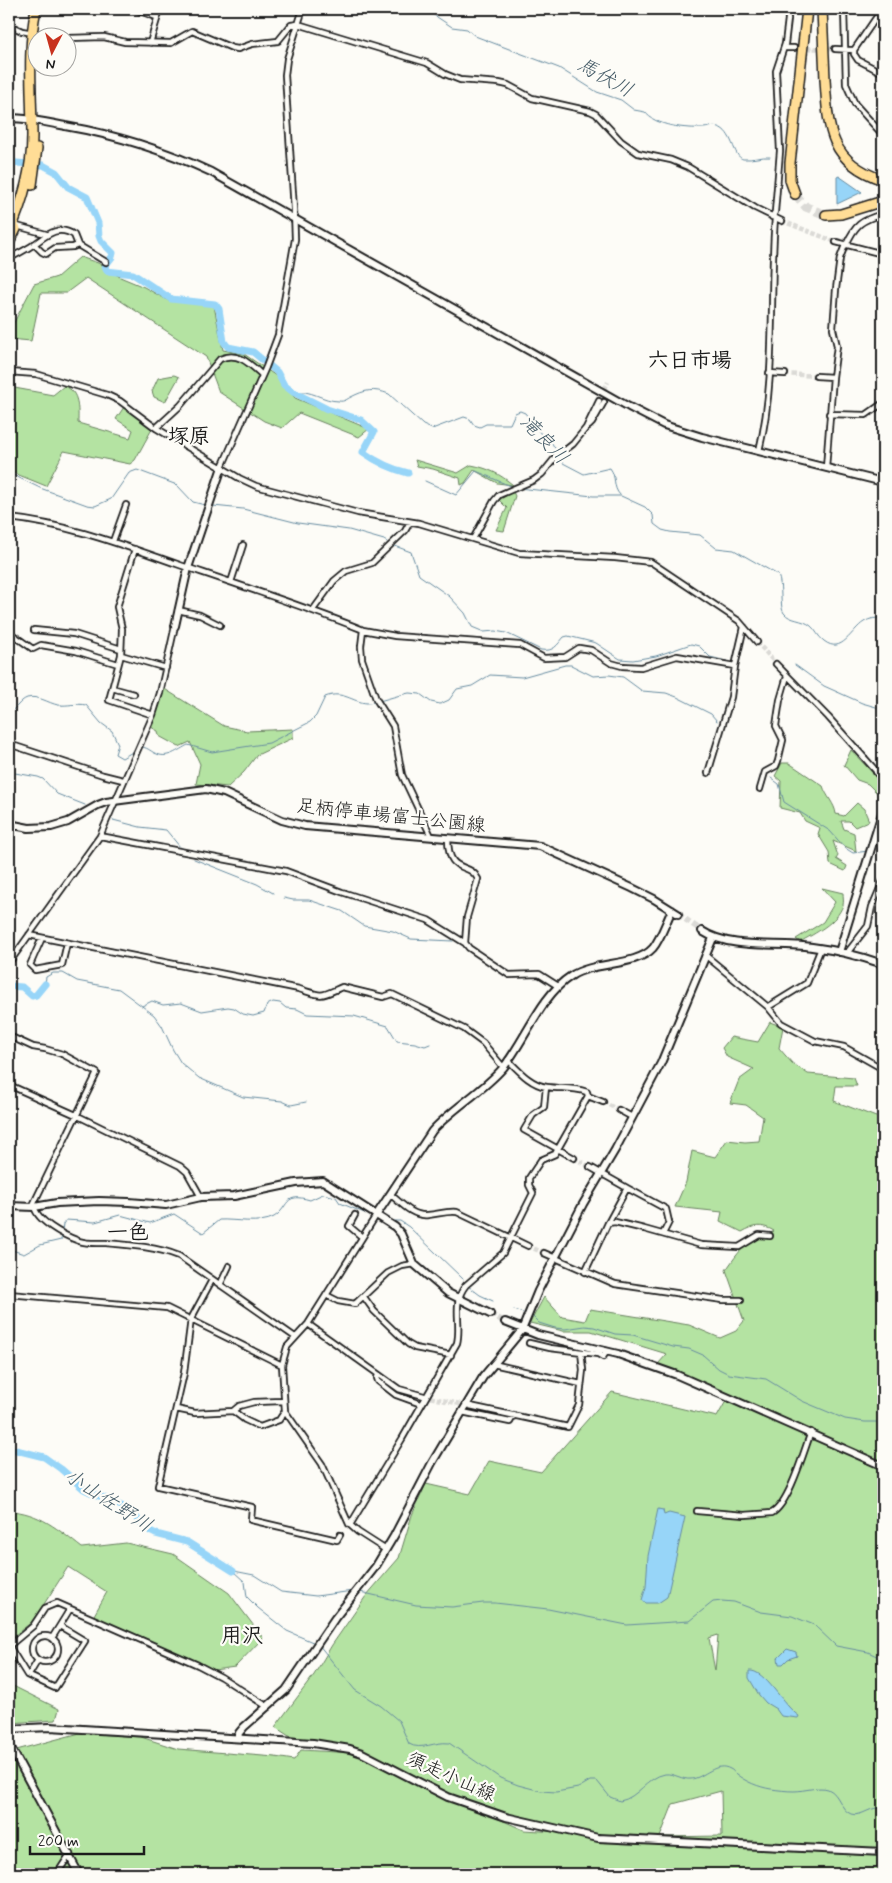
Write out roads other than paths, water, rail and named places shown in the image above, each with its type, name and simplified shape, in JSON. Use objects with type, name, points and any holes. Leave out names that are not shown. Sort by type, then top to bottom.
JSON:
[{"type":"highway","points":[[36,9],[36,28]]},
{"type":"highway","points":[[37,28],[41,9]]},
{"type":"highway","points":[[795,194],[790,180],[790,163],[808,9]]},
{"type":"highway","points":[[822,9],[827,106],[831,135],[843,156],[851,164],[869,175],[883,180]]},
{"type":"highway","points":[[9,243],[31,190],[34,153],[35,78]]},
{"type":"highway","points":[[9,233],[18,213],[32,170]]},
{"type":"highway","points":[[826,215],[841,214],[883,201]]},
{"type":"street","points":[[135,9],[156,17]]},
{"type":"street","points":[[150,43],[156,17],[160,9]]},
{"type":"street","points":[[9,963],[100,836],[153,715],[166,668],[188,568],[222,467],[278,335],[295,239],[284,75],[287,59],[303,9]]},
{"type":"street","points":[[759,451],[765,425],[769,373],[772,252],[780,152],[776,70],[784,48],[788,9]]},
{"type":"street","points":[[844,9],[845,81],[849,94],[858,108],[883,135]]},
{"type":"street","points":[[882,9],[854,50],[854,56],[883,73]]},
{"type":"street","points":[[78,38],[104,37],[120,42],[171,43],[192,31],[238,49],[252,44],[278,41],[291,25],[298,24],[419,61],[460,80],[500,83],[508,85],[532,98],[590,111],[596,114],[621,141],[638,153],[671,160],[688,167],[755,208],[782,221]]},
{"type":"street","points":[[9,25],[28,33]]},
{"type":"street","points":[[784,48],[794,48]]},
{"type":"street","points":[[835,49],[854,50]]},
{"type":"street","points":[[9,118],[34,120],[115,136],[165,152],[211,172],[647,416],[683,431],[883,482]]},
{"type":"street","points":[[826,468],[829,414],[837,346],[833,329],[840,258],[857,225],[883,214]]},
{"type":"street","points":[[17,226],[46,234],[62,231],[69,232],[74,235],[78,245],[106,262]]},
{"type":"street","points":[[9,257],[34,244],[46,234]]},
{"type":"street","points":[[836,242],[883,254]]},
{"type":"street","points":[[34,244],[46,254],[54,248],[78,245]]},
{"type":"street","points":[[156,428],[180,406],[220,358],[235,356],[243,358],[262,375]]},
{"type":"street","points":[[9,372],[36,374],[107,394],[120,401],[156,428],[239,478],[256,486],[358,513],[410,522],[519,553],[615,558],[651,562],[739,621],[757,642]]},
{"type":"street","points":[[769,373],[785,374]]},
{"type":"street","points":[[816,376],[833,377]]},
{"type":"street","points":[[473,539],[499,495],[534,480],[563,450],[573,444],[586,428],[601,401]]},
{"type":"street","points":[[829,414],[866,415],[883,403]]},
{"type":"street","points":[[113,542],[126,505]]},
{"type":"street","points":[[9,518],[64,527],[113,542],[313,610],[363,630],[396,636],[520,645],[544,658],[564,657],[579,648],[591,650],[611,663],[622,666],[641,667],[677,656],[735,666]]},
{"type":"street","points":[[313,610],[334,581],[346,571],[372,563],[405,531],[410,522]]},
{"type":"street","points":[[232,582],[243,545]]},
{"type":"street","points":[[134,550],[117,607],[122,629],[121,652],[109,700],[153,715]]},
{"type":"street","points":[[178,610],[200,615],[220,625]]},
{"type":"street","points":[[708,773],[730,697],[744,627]]},
{"type":"street","points":[[34,630],[74,634],[166,668]]},
{"type":"street","points":[[363,630],[362,659],[376,699],[393,726],[402,775],[431,836]]},
{"type":"street","points":[[9,632],[33,649],[41,645],[76,651],[118,664]]},
{"type":"street","points":[[776,664],[828,716],[883,778]]},
{"type":"street","points":[[760,789],[765,772],[776,766],[778,761],[782,740],[776,726],[780,700],[787,676]]},
{"type":"street","points":[[112,688],[134,694]]},
{"type":"street","points":[[9,744],[123,780]]},
{"type":"street","name":"足柄停車場富士公園線","points":[[9,824],[29,828],[51,827],[68,822],[98,805],[115,800],[206,789],[224,793],[282,820],[301,825],[540,846],[632,888],[675,912],[651,950],[634,958],[573,974],[558,986]]},
{"type":"street","points":[[839,952],[883,810]]},
{"type":"street","points":[[878,828],[883,846]]},
{"type":"street","points":[[100,836],[286,871],[342,892],[428,920],[465,943],[469,948],[509,975],[539,974],[558,986],[503,1067],[432,1131],[362,1237],[308,1324],[287,1347],[282,1365],[285,1411],[322,1464],[346,1520],[351,1527],[383,1548]]},
{"type":"street","points":[[448,838],[448,855],[458,866],[476,875],[478,879],[467,917],[465,943]]},
{"type":"street","points":[[848,953],[868,926],[872,907],[883,881]]},
{"type":"street","points":[[702,932],[712,938],[732,943],[777,944],[821,948],[848,953],[883,964]]},
{"type":"street","points":[[29,935],[229,975],[317,995],[324,996],[342,987],[383,997],[392,994],[464,1029],[483,1043],[503,1067]]},
{"type":"street","points":[[42,938],[30,965],[35,970],[62,965],[67,943]]},
{"type":"street","points":[[238,1737],[244,1727],[291,1684],[342,1608],[376,1566],[383,1548],[482,1378],[522,1330],[534,1298],[665,1054],[712,938]]},
{"type":"street","points":[[768,1007],[807,983],[821,948]]},
{"type":"street","points":[[705,955],[768,1007],[781,1023],[815,1041],[844,1047],[883,1069]]},
{"type":"street","points":[[9,1036],[33,1048],[46,1049],[62,1054],[97,1073],[34,1203],[34,1207],[40,1217],[58,1231],[85,1242],[171,1253],[195,1266],[295,1338]]},
{"type":"street","points":[[508,1060],[530,1080],[546,1087],[575,1088],[587,1092],[588,1096],[603,1102]]},
{"type":"street","points":[[9,1086],[76,1115],[180,1166],[187,1172],[201,1197]]},
{"type":"street","points":[[546,1087],[544,1107],[532,1115],[524,1130],[574,1158]]},
{"type":"street","points":[[351,1527],[451,1355],[458,1337],[458,1299],[466,1285],[503,1252],[533,1192],[529,1185],[529,1178],[538,1163],[546,1157],[553,1155],[558,1149],[588,1096]]},
{"type":"street","points":[[619,1110],[632,1117]]},
{"type":"street","points":[[590,1167],[666,1209],[669,1222],[663,1234]]},
{"type":"street","points":[[9,1206],[34,1207],[57,1203],[99,1201],[166,1205],[201,1197],[234,1196],[296,1184],[323,1181],[390,1223],[401,1234],[414,1264],[448,1293],[490,1314]]},
{"type":"street","points":[[585,1272],[627,1188]]},
{"type":"street","points":[[390,1194],[415,1213],[427,1215],[444,1211],[456,1212],[528,1246]]},
{"type":"street","points":[[355,1215],[349,1226],[362,1237]]},
{"type":"street","points":[[608,1223],[615,1222],[701,1245],[740,1247],[759,1235],[770,1236]]},
{"type":"street","points":[[544,1253],[585,1272],[622,1286],[723,1300],[740,1300]]},
{"type":"street","points":[[326,1295],[338,1301],[355,1304],[388,1274],[402,1266],[414,1264]]},
{"type":"street","points":[[220,1285],[229,1266]]},
{"type":"street","points":[[212,1280],[191,1319],[184,1373],[158,1486],[252,1507],[251,1520],[337,1540],[340,1535]]},
{"type":"street","points":[[9,1294],[167,1308],[282,1365]]},
{"type":"street","points":[[364,1296],[374,1311],[408,1344],[415,1348],[451,1355]]},
{"type":"street","points":[[505,1322],[522,1330],[552,1339],[618,1354],[677,1375],[811,1432],[883,1466]]},
{"type":"street","points":[[308,1324],[378,1375],[403,1390],[424,1396]]},
{"type":"street","points":[[529,1343],[550,1348],[598,1354],[603,1357],[608,1352]]},
{"type":"street","points":[[470,1406],[568,1428],[579,1405],[583,1370],[581,1352]]},
{"type":"street","points":[[493,1364],[581,1384]]},
{"type":"street","points":[[378,1375],[376,1378],[378,1381],[396,1395],[421,1404]]},
{"type":"street","points":[[176,1409],[195,1412],[233,1411],[239,1406],[254,1402],[283,1401]]},
{"type":"street","points":[[233,1411],[245,1420],[260,1427],[279,1420],[285,1411]]},
{"type":"street","points":[[462,1412],[510,1422],[514,1415]]},
{"type":"street","points":[[697,1511],[744,1515],[776,1510],[786,1498],[811,1432]]},
{"type":"street","points":[[60,1626],[85,1641],[55,1688],[29,1675],[9,1646],[33,1626],[46,1608],[57,1603],[214,1673],[268,1707]]},
{"type":"street","points":[[52,1638],[70,1609]]},
{"type":"street","points":[[44,1636],[52,1638],[58,1645],[55,1658],[47,1662],[38,1660],[32,1650],[34,1642],[44,1636]]},
{"type":"street","points":[[29,1675],[38,1660]]},
{"type":"street","name":"須走小山線","points":[[9,1729],[50,1727],[313,1743],[350,1749],[362,1753],[448,1797],[506,1817],[598,1838],[883,1852]]},
{"type":"street","points":[[9,1744],[70,1854],[79,1874]]},
{"type":"street","points":[[57,1874],[70,1854]]},
{"type":"water","points":[[839,176],[862,192],[837,204],[837,177]]},
{"type":"water","points":[[658,1509],[663,1510],[664,1515],[669,1513],[685,1517],[667,1597],[658,1603],[646,1603],[642,1600],[646,1587],[648,1556]]},
{"type":"water","points":[[787,1649],[796,1652],[797,1656],[788,1659],[783,1664],[779,1664],[778,1658]]},
{"type":"water","points":[[749,1671],[755,1672],[768,1682],[799,1716],[798,1718],[781,1716],[776,1709],[766,1703],[749,1678]]},
{"type":"waterway","points":[[24,9],[31,12]]},
{"type":"waterway","name":"馬伏川","points":[[420,9],[434,15],[452,27],[467,29],[475,36],[559,68],[597,92],[621,100],[634,110],[645,112],[656,121],[671,126],[688,128],[714,126],[723,129],[730,138],[737,154],[743,159],[770,157]]},
{"type":"waterway","name":"滝良川","points":[[9,161],[43,165],[56,172],[68,187],[87,197],[98,223],[101,241],[113,253],[105,266],[107,271],[133,274],[171,299],[215,304],[219,309],[224,342],[228,347],[253,352],[277,372],[284,385],[293,392],[327,409],[361,420],[374,432],[363,452],[384,465],[408,473]]},
{"type":"waterway","name":"滝良川","points":[[293,392],[306,392],[327,399],[341,401],[365,391],[383,392],[389,394],[423,425],[432,429],[464,417],[480,427],[486,424],[510,424],[515,413],[520,411],[525,413],[541,434],[548,437],[558,453]]},
{"type":"waterway","name":"滝良川","points":[[560,457],[563,463],[584,474],[610,468],[616,489],[620,495]]},
{"type":"waterway","points":[[9,473],[40,488],[87,505],[95,506],[111,499],[129,473],[137,470],[177,485],[193,502],[205,505]]},
{"type":"waterway","name":"滝良川","points":[[425,481],[456,495],[476,471],[514,487]]},
{"type":"waterway","name":"滝良川","points":[[518,488],[593,496],[621,496],[645,507],[653,515],[654,524],[662,530],[700,535],[716,548],[734,550],[778,575],[784,613],[808,624],[830,645],[836,645],[846,640],[866,621],[874,618],[883,618]]},
{"type":"waterway","points":[[213,506],[243,509],[298,523],[349,530],[387,542]]},
{"type":"waterway","points":[[395,546],[411,552],[419,575],[449,596],[465,613],[472,627],[484,632],[506,633],[541,650],[549,650],[555,647],[564,637],[568,636],[596,643],[620,659],[633,660],[656,656],[691,644],[699,646],[710,657],[730,662]]},
{"type":"waterway","points":[[142,747],[157,754],[165,755],[188,745],[212,752],[269,743],[310,722],[316,716],[325,697],[331,695],[367,703],[409,693],[420,694],[431,702],[440,704],[449,700],[457,689],[472,686],[490,675],[522,677],[565,665],[571,665],[593,676],[609,675],[623,677],[642,691],[666,693],[677,697],[711,714],[717,721]]},
{"type":"waterway","points":[[795,665],[824,686],[862,703],[883,709]]},
{"type":"waterway","points":[[9,712],[24,699],[31,697],[58,705],[86,705],[101,723],[112,731],[118,744],[115,754],[122,758],[136,750]]},
{"type":"waterway","points":[[9,772],[43,779],[57,794],[85,805]]},
{"type":"waterway","points":[[771,778],[779,784],[784,802],[830,831],[845,848],[853,853],[868,851]]},
{"type":"waterway","points":[[113,820],[140,827],[166,830],[180,847],[188,851]]},
{"type":"waterway","points":[[194,859],[257,884],[273,893]]},
{"type":"waterway","points":[[284,898],[309,900],[342,911],[364,926],[393,931],[411,939],[453,941]]},
{"type":"waterway","points":[[45,984],[46,977],[53,973],[63,973],[77,981],[119,989],[154,1015],[162,1026],[181,1063],[199,1078],[243,1097],[282,1101],[291,1105],[306,1102]]},
{"type":"waterway","points":[[9,986],[22,987],[32,996],[36,995],[45,984]]},
{"type":"waterway","points":[[142,1006],[152,1001],[163,1005],[181,1003],[202,1011],[228,1007],[234,1008],[243,1014],[253,1016],[264,1013],[267,1005],[273,1002],[307,1014],[354,1016],[388,1026],[397,1041],[425,1046],[430,1044]]},
{"type":"waterway","points":[[62,1231],[66,1220],[95,1222],[120,1215],[150,1223],[174,1214],[203,1233],[219,1220],[262,1221],[274,1217],[291,1199],[301,1198],[310,1200],[323,1194],[336,1197],[340,1203],[372,1216]]},
{"type":"waterway","points":[[392,1221],[400,1221],[409,1227],[463,1279]]},
{"type":"waterway","points":[[9,1249],[24,1254],[40,1245],[61,1240],[62,1235]]},
{"type":"waterway","points":[[468,1286],[480,1295],[493,1301]]},
{"type":"waterway","points":[[514,1310],[523,1313]]},
{"type":"waterway","points":[[532,1316],[539,1323],[555,1328],[594,1327],[615,1334],[633,1335],[673,1347],[689,1349],[703,1355],[719,1369],[729,1374],[766,1379],[802,1401],[845,1419],[883,1422]]},
{"type":"waterway","name":"小山佐野川","points":[[9,1446],[12,1449],[44,1457],[84,1489],[130,1510],[150,1531],[187,1542],[233,1571]]},
{"type":"waterway","points":[[233,1571],[245,1582],[247,1597],[258,1608],[287,1631],[315,1643]]},
{"type":"waterway","points":[[234,1571],[254,1575],[281,1592],[316,1596],[353,1591]]},
{"type":"waterway","points":[[360,1592],[416,1605],[452,1607],[495,1603],[548,1609],[627,1625],[689,1621],[713,1602],[734,1602],[761,1612],[792,1616],[814,1625],[836,1646],[868,1652],[883,1659]]},
{"type":"waterway","points":[[319,1645],[355,1690],[381,1706],[399,1721],[409,1744],[418,1747],[449,1743],[500,1778],[518,1785],[541,1791],[556,1792],[578,1788],[590,1781],[597,1781],[610,1797],[620,1801],[632,1796],[653,1779],[665,1774],[691,1779],[715,1768],[725,1767],[731,1769],[735,1774],[748,1782],[766,1788],[794,1791],[828,1789],[835,1794],[844,1809],[851,1814],[855,1815],[875,1808],[883,1809]]},
{"type":"tunnel","points":[[794,48],[835,49]]},
{"type":"tunnel","points":[[795,194],[806,207],[826,215]]},
{"type":"tunnel","points":[[782,221],[836,242]]},
{"type":"tunnel","points":[[785,374],[816,376]]},
{"type":"tunnel","points":[[599,401],[608,382]]},
{"type":"tunnel","points":[[757,642],[776,664]]},
{"type":"tunnel","points":[[678,914],[702,931]]},
{"type":"tunnel","points":[[603,1102],[619,1110]]},
{"type":"tunnel","points":[[574,1158],[590,1167]]},
{"type":"tunnel","points":[[528,1246],[544,1253]]},
{"type":"tunnel","points":[[490,1314],[505,1322]]},
{"type":"tunnel","points":[[424,1396],[469,1406]]},
{"type":"district","name":"六日市場","points":[[690,361]]},
{"type":"district","name":"塚原","points":[[189,437]]},
{"type":"district","name":"一色","points":[[128,1233]]},
{"type":"district","name":"用沢","points":[[242,1636]]}]
